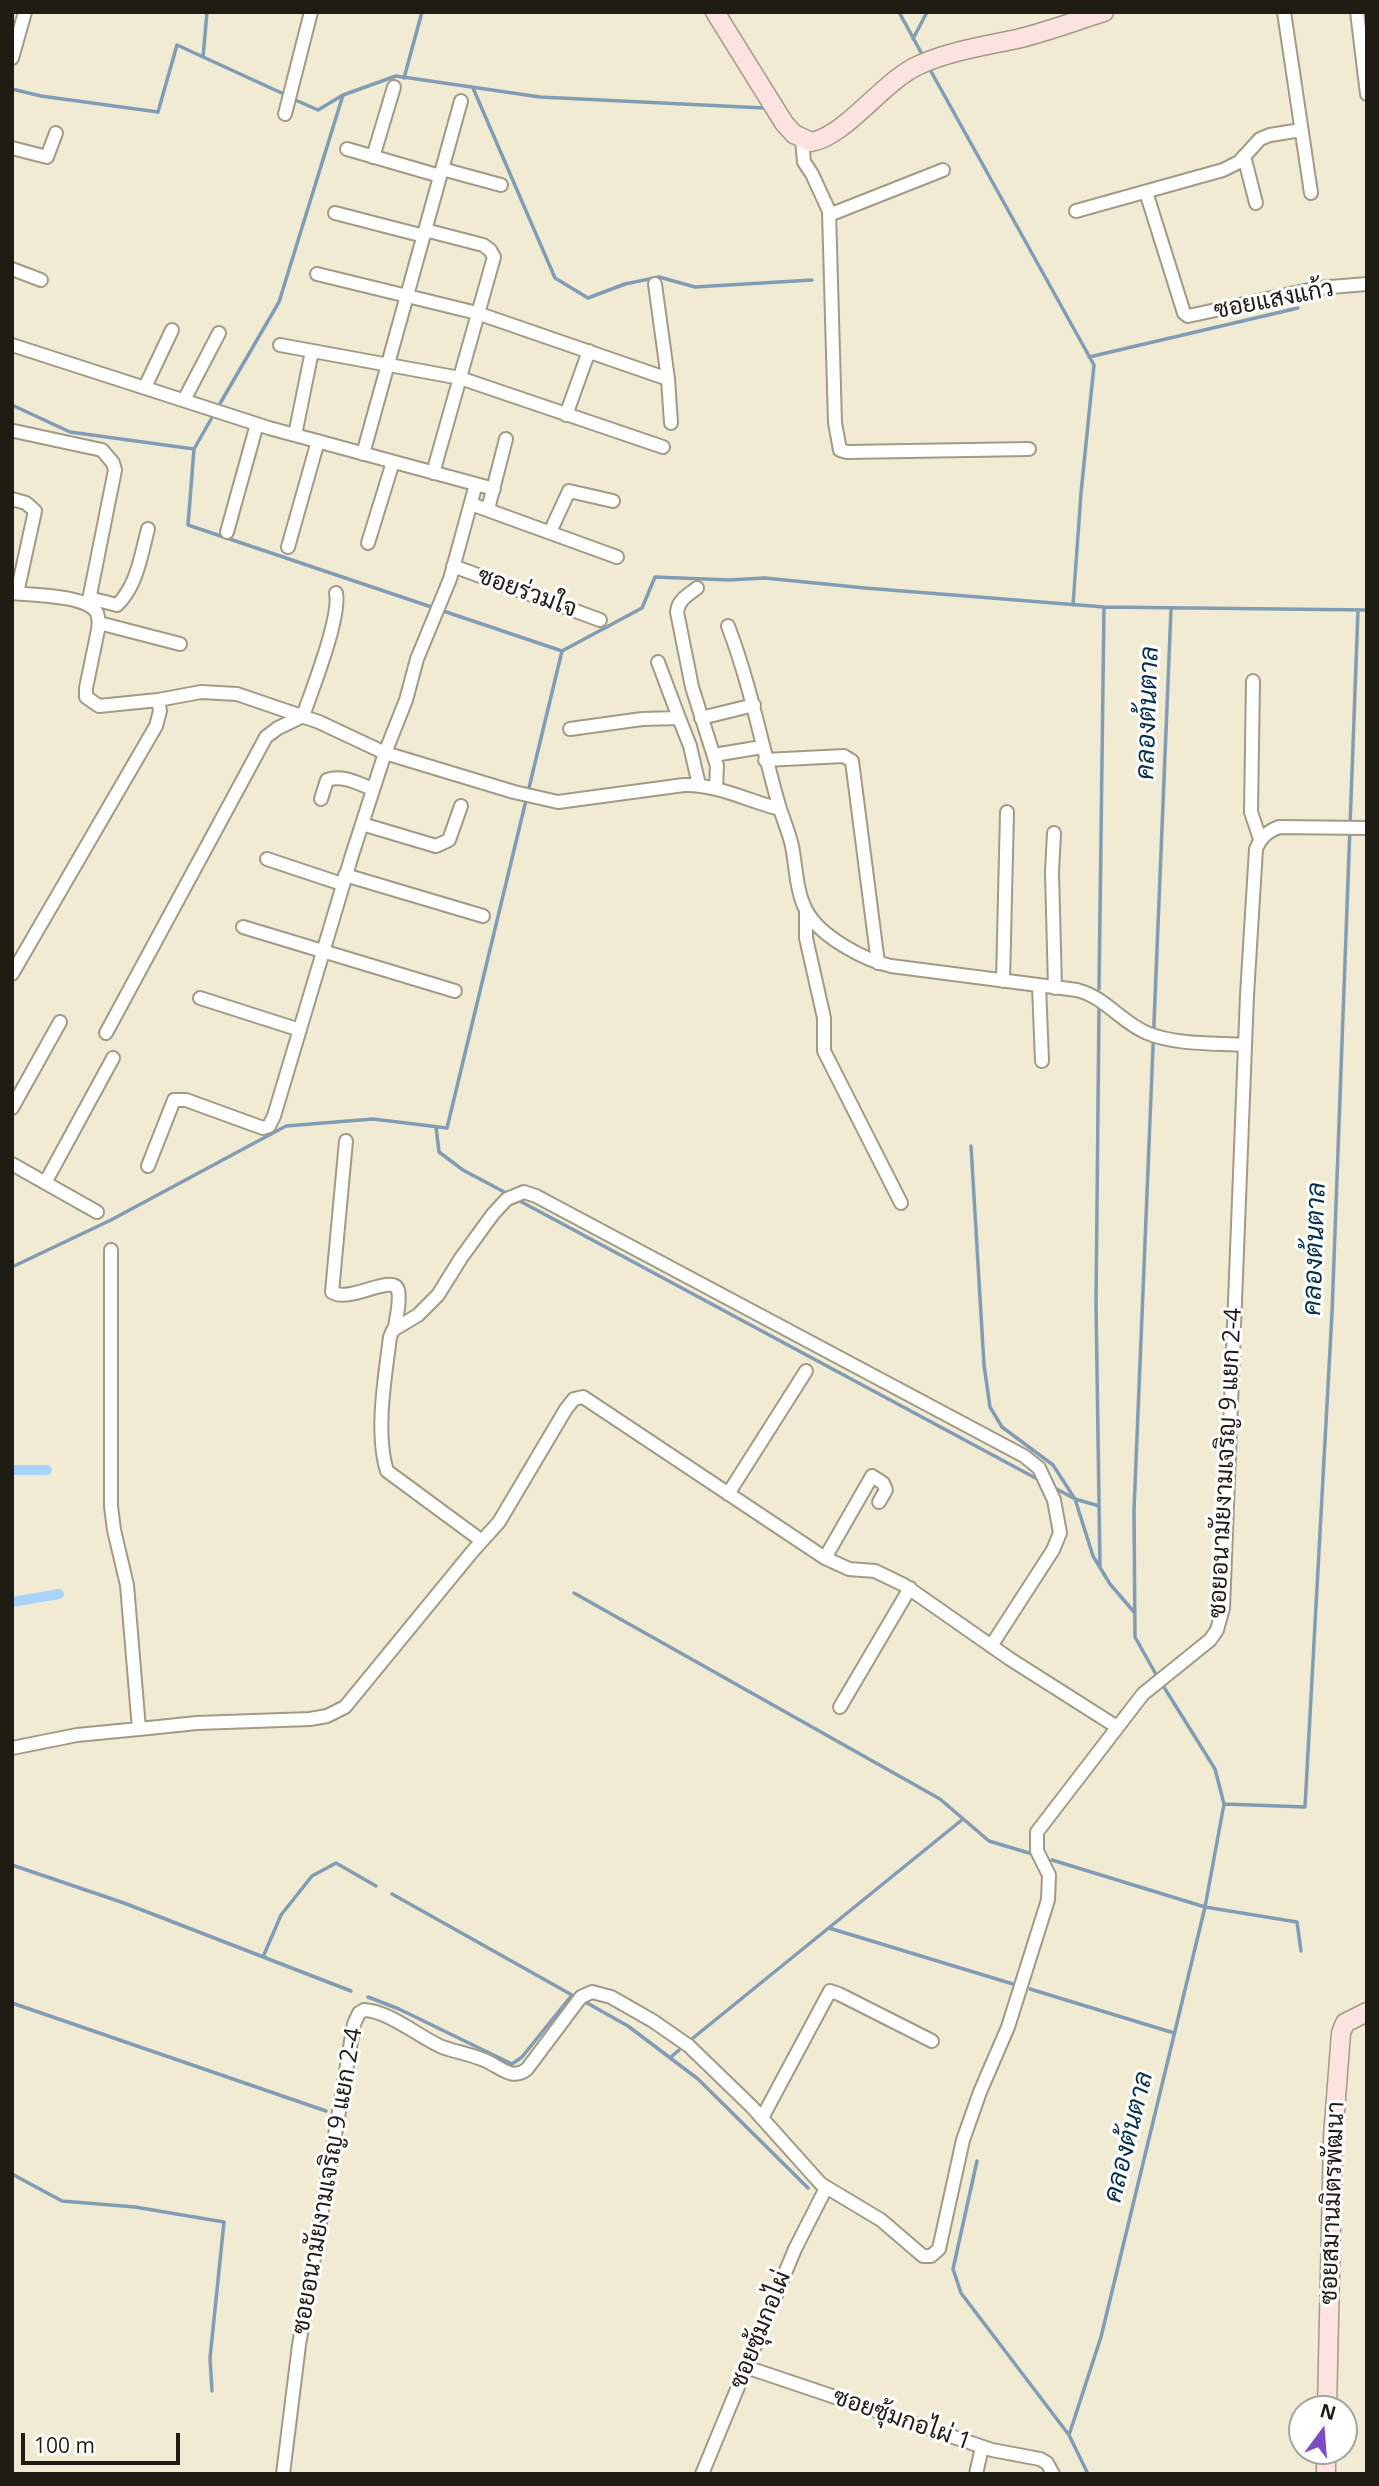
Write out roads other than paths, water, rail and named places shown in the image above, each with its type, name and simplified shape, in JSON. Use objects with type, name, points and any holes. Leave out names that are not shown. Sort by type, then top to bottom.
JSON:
[{"type":"street","points":[[12,58],[25,12]]},
{"type":"street","points":[[285,114],[311,12]]},
{"type":"street","points":[[715,12],[784,123],[802,139],[811,142],[831,133],[896,78],[917,65],[1060,20],[1104,12]]},
{"type":"street","points":[[1284,12],[1311,193]]},
{"type":"street","points":[[1357,12],[1367,94]]},
{"type":"street","points":[[373,157],[394,87]]},
{"type":"street","points":[[363,454],[461,101]]},
{"type":"street","points":[[1076,211],[1223,170],[1239,162],[1260,139],[1301,130]]},
{"type":"street","points":[[12,148],[47,157],[56,132]]},
{"type":"street","points":[[802,139],[804,162],[827,202],[829,215],[835,423],[840,450],[914,452],[1029,449]]},
{"type":"street","points":[[347,149],[501,185]]},
{"type":"street","points":[[1244,156],[1256,203]]},
{"type":"street","points":[[829,215],[943,170]]},
{"type":"street","name":"ซอยแสงแก้ว","points":[[1146,192],[1184,313],[1188,316],[1318,288],[1367,284]]},
{"type":"street","points":[[335,212],[483,245],[493,254],[433,473]]},
{"type":"street","points":[[12,269],[41,280]]},
{"type":"street","points":[[317,274],[477,313],[668,379]]},
{"type":"street","points":[[655,284],[668,379],[671,424]]},
{"type":"street","points":[[145,387],[172,330]]},
{"type":"street","points":[[184,400],[219,333]]},
{"type":"street","points":[[12,345],[257,424],[494,489]]},
{"type":"street","points":[[280,345],[460,378],[663,447]]},
{"type":"street","points":[[295,435],[313,351]]},
{"type":"street","points":[[566,415],[589,351]]},
{"type":"street","points":[[228,532],[257,424]]},
{"type":"street","points":[[14,431],[102,450],[113,463],[114,470],[88,601],[96,611],[99,623],[86,697],[99,706],[201,692],[221,692],[303,716],[385,753],[514,792],[558,802],[699,785],[780,809]]},
{"type":"street","points":[[488,509],[506,439]]},
{"type":"street","points":[[288,547],[318,441]]},
{"type":"street","points":[[368,543],[393,461]]},
{"type":"street","points":[[148,1166],[174,1100],[178,1098],[263,1128],[269,1126],[274,1116],[344,879],[385,753],[406,700],[417,659],[442,600],[476,484]]},
{"type":"street","points":[[550,532],[569,491],[612,501]]},
{"type":"street","points":[[12,499],[26,503],[35,511],[15,593],[117,605],[124,599],[133,583],[148,529]]},
{"type":"street","points":[[471,504],[617,557]]},
{"type":"street","name":"ซอยร่วมใจ","points":[[453,566],[600,620]]},
{"type":"street","points":[[696,588],[678,605],[677,612],[692,687],[717,766],[716,788]]},
{"type":"street","points":[[106,1033],[266,737],[303,716],[338,604],[337,593]]},
{"type":"street","points":[[99,623],[180,644]]},
{"type":"street","points":[[728,626],[741,660],[754,705],[765,761],[791,843],[801,899],[814,923],[855,952],[878,963],[1077,990],[1095,996],[1152,1035],[1245,1045]]},
{"type":"street","points":[[658,662],[691,746],[699,785]]},
{"type":"street","points":[[1253,681],[1251,812],[1261,839],[1267,832],[1279,827],[1365,828]]},
{"type":"street","points":[[12,974],[156,726],[160,710],[158,700]]},
{"type":"street","points":[[701,718],[754,705]]},
{"type":"street","points":[[570,729],[642,719],[680,718]]},
{"type":"street","points":[[714,755],[762,747]]},
{"type":"street","points":[[765,761],[844,756],[852,761],[878,963]]},
{"type":"street","points":[[321,799],[325,784],[331,777],[339,777],[373,789]]},
{"type":"street","points":[[362,824],[436,846],[449,840],[461,806]]},
{"type":"street","points":[[1003,981],[1007,811]]},
{"type":"street","points":[[1054,833],[1052,872],[1055,988]]},
{"type":"street","name":"ซอยอนามัยงามเจริญ 9 แยก 2-4","points":[[283,2474],[299,2345],[319,2223],[354,2024],[359,2013],[364,2010],[377,2013],[441,2046],[483,2059],[508,2073],[521,2074],[581,1997],[586,1993],[600,1993],[630,2007],[688,2046],[762,2118],[825,2188],[881,2220],[923,2256],[931,2256],[939,2249],[967,2127],[1008,2027],[1048,1900],[1049,1875],[1037,1852],[1037,1832],[1143,1694],[1210,1640],[1217,1630],[1223,1608],[1245,1045],[1256,849],[1261,839]]},
{"type":"street","points":[[267,859],[483,916]]},
{"type":"street","points":[[806,911],[806,937],[824,1018],[824,1051],[901,1203]]},
{"type":"street","points":[[243,927],[455,991]]},
{"type":"street","points":[[1039,986],[1042,1061]]},
{"type":"street","points":[[200,998],[300,1030]]},
{"type":"street","points":[[12,1108],[60,1022]]},
{"type":"street","points":[[46,1183],[114,1058]]},
{"type":"street","points":[[346,1141],[332,1293],[346,1296],[387,1283],[398,1288],[395,1328],[390,1337],[382,1432],[382,1456],[387,1471],[482,1541]]},
{"type":"street","points":[[12,1164],[97,1212]]},
{"type":"street","points":[[395,1328],[418,1315],[438,1295],[493,1214],[507,1199],[524,1192],[537,1196],[710,1287],[1024,1457],[1039,1468],[1054,1500],[1060,1533],[1055,1546],[991,1646]]},
{"type":"street","points":[[110,1250],[111,1506],[127,1585],[139,1729]]},
{"type":"street","points":[[728,1494],[806,1371]]},
{"type":"street","points":[[12,1748],[77,1735],[197,1723],[310,1719],[337,1713],[345,1707],[499,1522],[566,1409],[574,1399],[583,1397],[824,1558],[849,1569],[875,1571],[910,1588],[991,1646],[1117,1727]]},
{"type":"street","points":[[824,1558],[872,1476],[883,1483],[886,1490],[879,1502]]},
{"type":"street","points":[[840,1707],[910,1588]]},
{"type":"street","points":[[762,2118],[830,1991],[839,1993],[932,2041]]},
{"type":"street","name":"ซอยสมานมิตรพัฒนา","points":[[1327,2395],[1333,2137],[1341,2033],[1345,2023],[1367,2012]]},
{"type":"street","name":"ซอยซุ้มกอไผ่","points":[[702,2474],[795,2249],[825,2188]]},
{"type":"street","name":"ซอยซุ้มกอไผ่ 1","points":[[746,2367],[982,2447],[1040,2459],[1047,2463],[1053,2474]]},
{"type":"street","points":[[976,2474],[982,2447]]},
{"type":"waterway","points":[[203,57],[207,12]]},
{"type":"waterway","points":[[404,78],[422,12]]},
{"type":"waterway","points":[[899,12],[923,56]]},
{"type":"waterway","points":[[913,39],[927,12]]},
{"type":"waterway","points":[[12,89],[41,96],[158,112],[177,45],[286,95]]},
{"type":"waterway","points":[[928,66],[1094,365],[1073,605]]},
{"type":"waterway","points":[[343,95],[396,76],[540,97],[764,108]]},
{"type":"waterway","points":[[473,88],[555,278],[588,298],[625,284],[659,277],[695,287],[812,280]]},
{"type":"waterway","points":[[218,407],[279,302],[343,95],[318,110],[293,99]]},
{"type":"waterway","points":[[1089,357],[1298,308]]},
{"type":"waterway","points":[[12,405],[70,432],[194,449]]},
{"type":"waterway","points":[[214,414],[194,449],[188,525],[562,651],[642,608],[655,577],[729,580],[765,578],[1104,607],[1367,610]]},
{"type":"waterway","points":[[1099,989],[1104,607]]},
{"type":"waterway","name":"คลองต้นตาล","points":[[1158,1678],[1135,1637],[1134,1510],[1171,609]]},
{"type":"waterway","name":"คลองต้นตาล","points":[[1088,2474],[1069,2435],[1101,2337],[1205,1907],[1224,1804],[1305,1807],[1332,1313],[1358,610]]},
{"type":"waterway","points":[[12,1267],[111,1220],[286,1126],[373,1119],[447,1128],[562,651]]},
{"type":"waterway","points":[[1099,1009],[1096,1303],[1100,1568]]},
{"type":"waterway","points":[[436,1127],[439,1152],[463,1170],[508,1194]]},
{"type":"waterway","points":[[971,1146],[984,1365],[990,1407],[1002,1427],[1053,1465],[1075,1499],[1093,1556],[1110,1584],[1134,1612]]},
{"type":"waterway","points":[[518,1200],[1041,1481]]},
{"type":"waterway","points":[[12,1470],[47,1470]]},
{"type":"waterway","points":[[1051,1486],[1075,1499],[1099,1506]]},
{"type":"waterway","points":[[574,1593],[940,1799],[989,1841],[1029,1853]]},
{"type":"waterway","points":[[12,1602],[59,1594]]},
{"type":"waterway","name":"คลองต้นตาล","points":[[1162,1684],[1215,1769],[1224,1804]]},
{"type":"waterway","points":[[693,2038],[963,1819]]},
{"type":"waterway","points":[[1052,1860],[1205,1907],[1297,1922],[1301,1951]]},
{"type":"waterway","points":[[263,1957],[281,1915],[312,1876],[336,1863],[376,1886]]},
{"type":"waterway","points":[[12,1865],[124,1903],[351,1991]]},
{"type":"waterway","points":[[368,1997],[399,2009],[512,2064],[522,2057],[572,1995],[392,1894]]},
{"type":"waterway","points":[[829,1928],[1013,1984]]},
{"type":"waterway","points":[[1030,1989],[1174,2033]]},
{"type":"waterway","points":[[12,2003],[326,2111]]},
{"type":"waterway","points":[[587,2003],[628,2026],[698,2079],[808,2188]]},
{"type":"waterway","points":[[670,2058],[679,2050]]},
{"type":"waterway","points":[[977,2161],[953,2269],[961,2293],[1069,2435]]},
{"type":"waterway","points":[[12,2174],[62,2201],[135,2207],[224,2222],[210,2358],[212,2391]]}]
